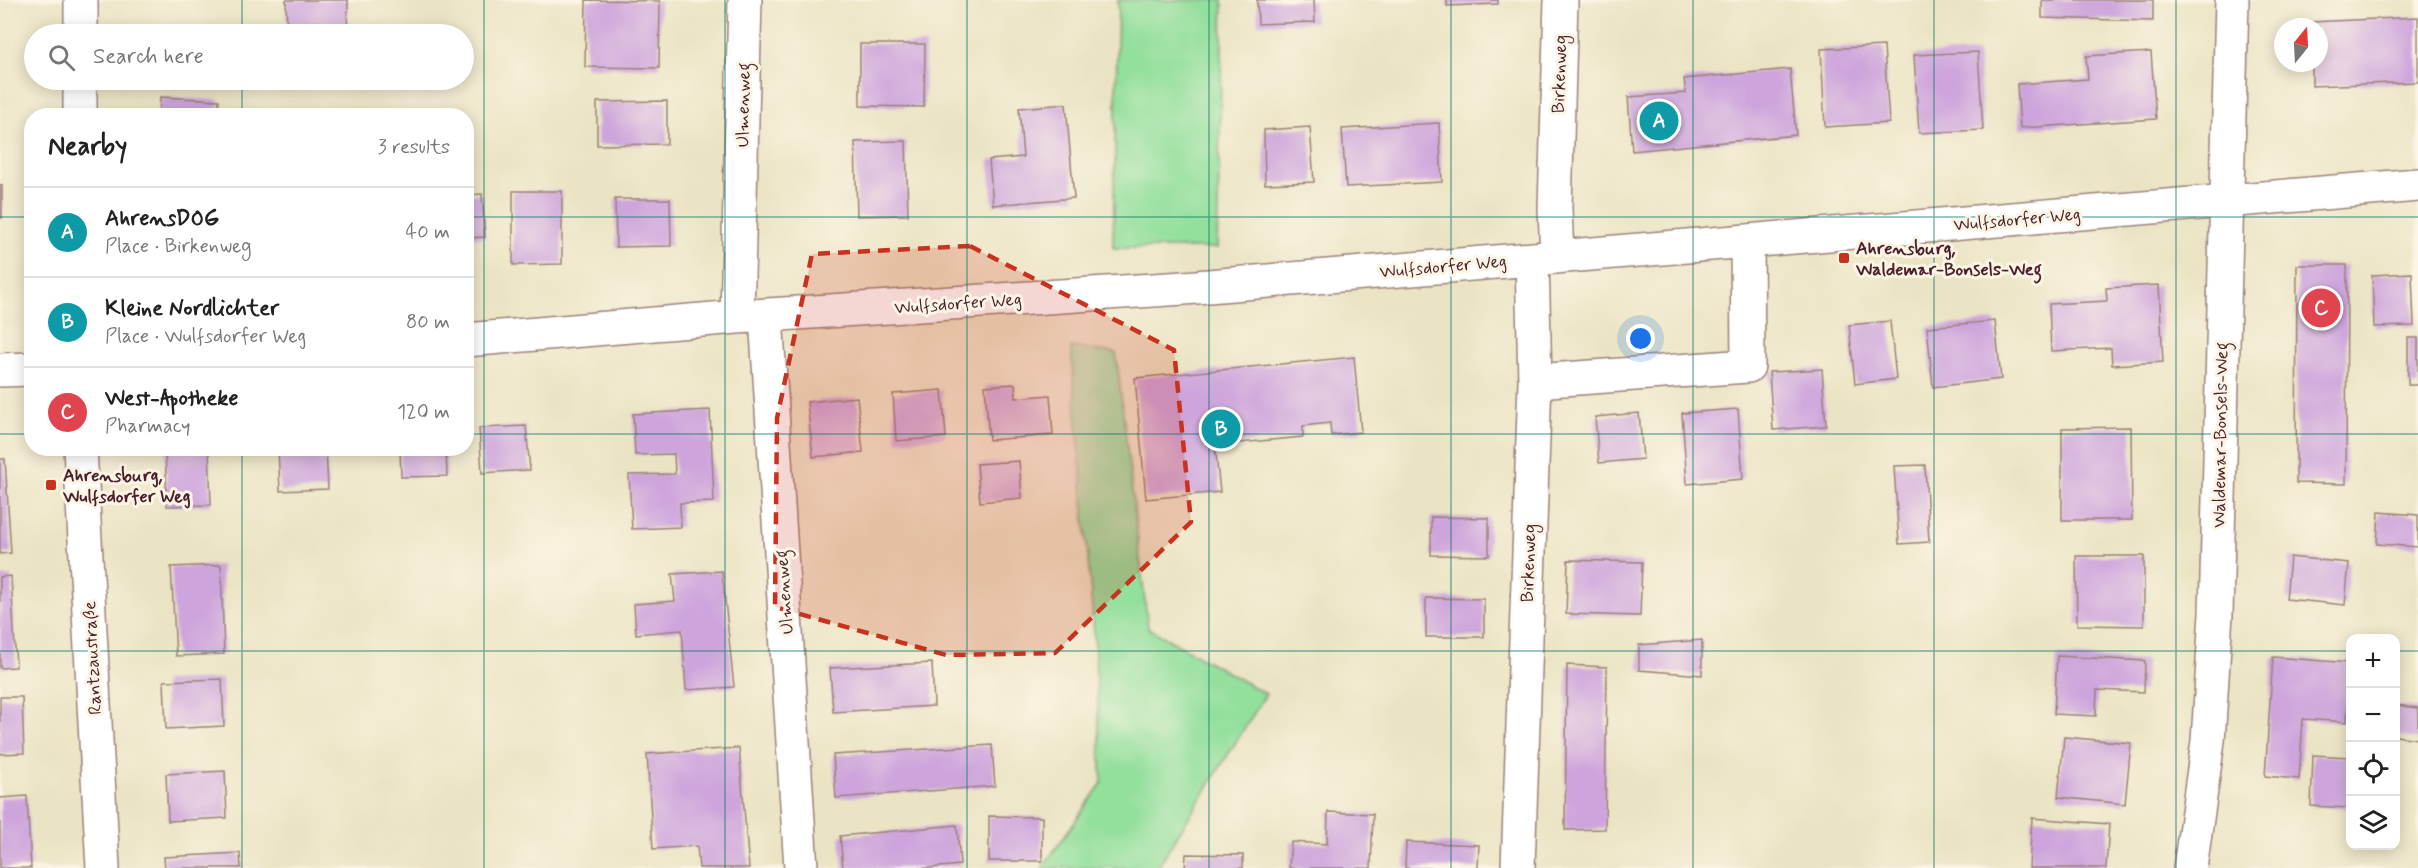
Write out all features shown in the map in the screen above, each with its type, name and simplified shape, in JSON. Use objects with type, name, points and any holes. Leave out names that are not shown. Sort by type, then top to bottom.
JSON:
[{"type":"street","points":[[81,0],[81,24]]},
{"type":"street","name":"Ulmenweg","points":[[745,0],[752,317],[801,868]]},
{"type":"street","name":"Birkenweg","points":[[1518,868],[1535,381],[1544,258],[1555,208],[1561,0]]},
{"type":"street","name":"Waldemar-Bonsels-Weg","points":[[2190,868],[2208,741],[2216,614],[2232,0]]},
{"type":"street","points":[[80,90],[80,108]]},
{"type":"street","name":"Wulfsdorfer Weg","points":[[474,339],[752,317],[1184,288],[2418,185]]},
{"type":"street","points":[[1535,381],[1748,366],[1747,241]]},
{"type":"street","points":[[0,370],[24,369]]},
{"type":"street","name":"Rantzaustraße","points":[[80,456],[103,868]]},
{"type":"highlighted area","points":[[970,246],[1174,350],[1191,522],[1055,653],[946,655],[775,607],[777,418],[812,254]]},
{"type":"green space","points":[[1118,0],[1223,0],[1217,248],[1113,248]]},
{"type":"green space","points":[[1071,347],[1116,353],[1148,628],[1266,694],[1157,868],[1042,868],[1102,783],[1094,633]]},
{"type":"building","points":[[286,0],[348,0],[347,24],[287,24]]},
{"type":"building","points":[[586,0],[660,1],[659,68],[585,67]]},
{"type":"building","points":[[1257,0],[1314,0],[1315,22],[1258,24]]},
{"type":"building","points":[[1447,0],[1498,0],[1498,4],[1447,6]]},
{"type":"building","points":[[2042,0],[2153,0],[2153,21],[2042,18]]},
{"type":"building","points":[[2418,17],[2418,82],[2312,86],[2312,72],[2328,72],[2328,21]]},
{"type":"building","points":[[860,44],[925,44],[924,107],[860,106]]},
{"type":"building","points":[[1884,46],[1889,123],[1825,127],[1821,49]]},
{"type":"building","points":[[1978,52],[1983,130],[1919,133],[1914,55]]},
{"type":"building","points":[[2151,52],[2156,119],[2020,128],[2017,84],[2088,79],[2086,56]]},
{"type":"building","points":[[1790,69],[1796,135],[1632,151],[1628,97],[1686,93],[1684,79]]},
{"type":"building","points":[[160,97],[219,100],[218,108],[159,108]]},
{"type":"building","points":[[667,101],[667,144],[597,145],[597,102]]},
{"type":"building","points":[[1066,104],[1074,198],[993,205],[989,160],[1023,157],[1019,108]]},
{"type":"building","points":[[1439,123],[1442,182],[1346,187],[1342,129]]},
{"type":"building","points":[[1310,127],[1314,182],[1265,184],[1264,130]]},
{"type":"building","points":[[906,141],[908,215],[857,216],[855,142]]},
{"type":"building","points":[[0,185],[2,185],[2,218],[0,218]]},
{"type":"building","points":[[513,191],[562,191],[562,264],[513,265]]},
{"type":"building","points":[[474,194],[482,194],[485,237],[474,238]]},
{"type":"building","points":[[615,199],[670,199],[671,246],[616,247]]},
{"type":"building","points":[[2297,265],[2347,265],[2346,484],[2296,483]]},
{"type":"building","points":[[2412,273],[2414,326],[2374,327],[2372,275]]},
{"type":"building","points":[[2159,285],[2163,362],[2112,365],[2111,348],[2051,351],[2049,304],[2107,301],[2106,288]]},
{"type":"building","points":[[1890,321],[1896,379],[1855,384],[1849,325]]},
{"type":"building","points":[[1995,321],[2001,379],[1933,387],[1927,327]]},
{"type":"building","points":[[2408,338],[2418,338],[2418,385],[2408,385]]},
{"type":"building","points":[[1354,357],[1361,432],[1331,435],[1330,423],[1303,426],[1303,437],[1239,443],[1238,433],[1214,435],[1220,492],[1146,499],[1135,378]]},
{"type":"building","points":[[1822,369],[1826,426],[1773,430],[1769,372]]},
{"type":"building","points":[[1015,384],[1016,398],[1050,395],[1053,435],[989,440],[985,386]]},
{"type":"building","points":[[942,390],[946,437],[896,441],[893,394]]},
{"type":"building","points":[[857,397],[863,452],[813,457],[807,402]]},
{"type":"building","points":[[1738,409],[1743,479],[1687,484],[1682,413]]},
{"type":"building","points":[[710,410],[714,502],[680,503],[681,527],[632,529],[629,475],[675,474],[674,454],[635,455],[633,414]]},
{"type":"building","points":[[1639,413],[1643,459],[1599,463],[1595,417]]},
{"type":"building","points":[[526,426],[530,470],[482,473],[479,428]]},
{"type":"building","points":[[2131,427],[2132,520],[2062,520],[2062,428]]},
{"type":"building","points":[[165,456],[209,456],[211,505],[167,506]]},
{"type":"building","points":[[278,456],[326,456],[328,489],[280,491]]},
{"type":"building","points":[[400,456],[446,456],[447,476],[401,477]]},
{"type":"building","points":[[0,459],[5,459],[11,553],[0,554]]},
{"type":"building","points":[[1019,461],[1022,498],[980,502],[977,464]]},
{"type":"building","points":[[1925,465],[1929,542],[1899,544],[1894,466]]},
{"type":"building","points":[[2379,512],[2418,515],[2418,547],[2377,544]]},
{"type":"building","points":[[1431,517],[1489,518],[1489,556],[1431,555]]},
{"type":"building","points":[[2076,556],[2144,556],[2144,626],[2077,625]]},
{"type":"building","points":[[2290,557],[2349,563],[2345,605],[2286,599]]},
{"type":"building","points":[[1568,560],[1642,562],[1640,616],[1566,614]]},
{"type":"building","points":[[221,565],[224,654],[176,656],[171,567]]},
{"type":"building","points":[[722,571],[734,687],[686,690],[682,630],[636,634],[634,604],[675,601],[672,574]]},
{"type":"building","points":[[11,576],[16,667],[0,668],[0,577]]},
{"type":"building","points":[[1426,598],[1484,599],[1484,637],[1426,637]]},
{"type":"building","points":[[1702,640],[1702,675],[1639,670],[1639,645]]},
{"type":"building","points":[[2057,656],[2145,661],[2144,692],[2097,690],[2096,716],[2054,714]]},
{"type":"building","points":[[2273,657],[2346,663],[2346,722],[2303,719],[2299,779],[2265,776]]},
{"type":"building","points":[[932,663],[934,706],[833,712],[830,668]]},
{"type":"building","points":[[1567,665],[1607,667],[1605,829],[1565,830]]},
{"type":"building","points":[[222,679],[224,726],[166,729],[164,681]]},
{"type":"building","points":[[0,697],[22,697],[24,753],[0,754]]},
{"type":"building","points":[[2400,706],[2418,708],[2418,739],[2400,737]]},
{"type":"building","points":[[2064,737],[2131,743],[2125,804],[2058,797]]},
{"type":"building","points":[[992,745],[995,786],[836,798],[833,755]]},
{"type":"building","points":[[739,748],[749,868],[699,868],[697,846],[653,849],[647,754]]},
{"type":"building","points":[[2313,755],[2346,757],[2346,808],[2311,806]]},
{"type":"building","points":[[225,771],[227,818],[168,821],[166,774]]},
{"type":"building","points":[[27,796],[31,868],[0,868],[0,798]]},
{"type":"building","points":[[1328,812],[1373,814],[1371,868],[1289,868],[1291,842],[1327,844]]},
{"type":"building","points":[[989,816],[1042,817],[1042,861],[989,861]]},
{"type":"building","points":[[2032,818],[2109,824],[2106,868],[2029,868]]},
{"type":"building","points":[[957,825],[960,865],[929,868],[843,868],[840,836]]},
{"type":"building","points":[[1406,842],[1479,845],[1478,868],[1405,868]]},
{"type":"building","points":[[240,853],[241,868],[165,868],[164,857]]},
{"type":"building","points":[[1186,854],[1243,855],[1243,868],[1185,868]]},
{"type":"place","name":"AhrensDOG","points":[[1659,121]]},
{"type":"place","name":"Ahrensburg, Waldemar-Bonsels-Weg","points":[[1844,258]]},
{"type":"place","name":"West-Apotheke","points":[[2321,308]]},
{"type":"place","name":"Kleine Nordlichter","points":[[1221,429]]},
{"type":"place","name":"Ahrensburg, Wulfsdorfer Weg","points":[[51,485]]}]
